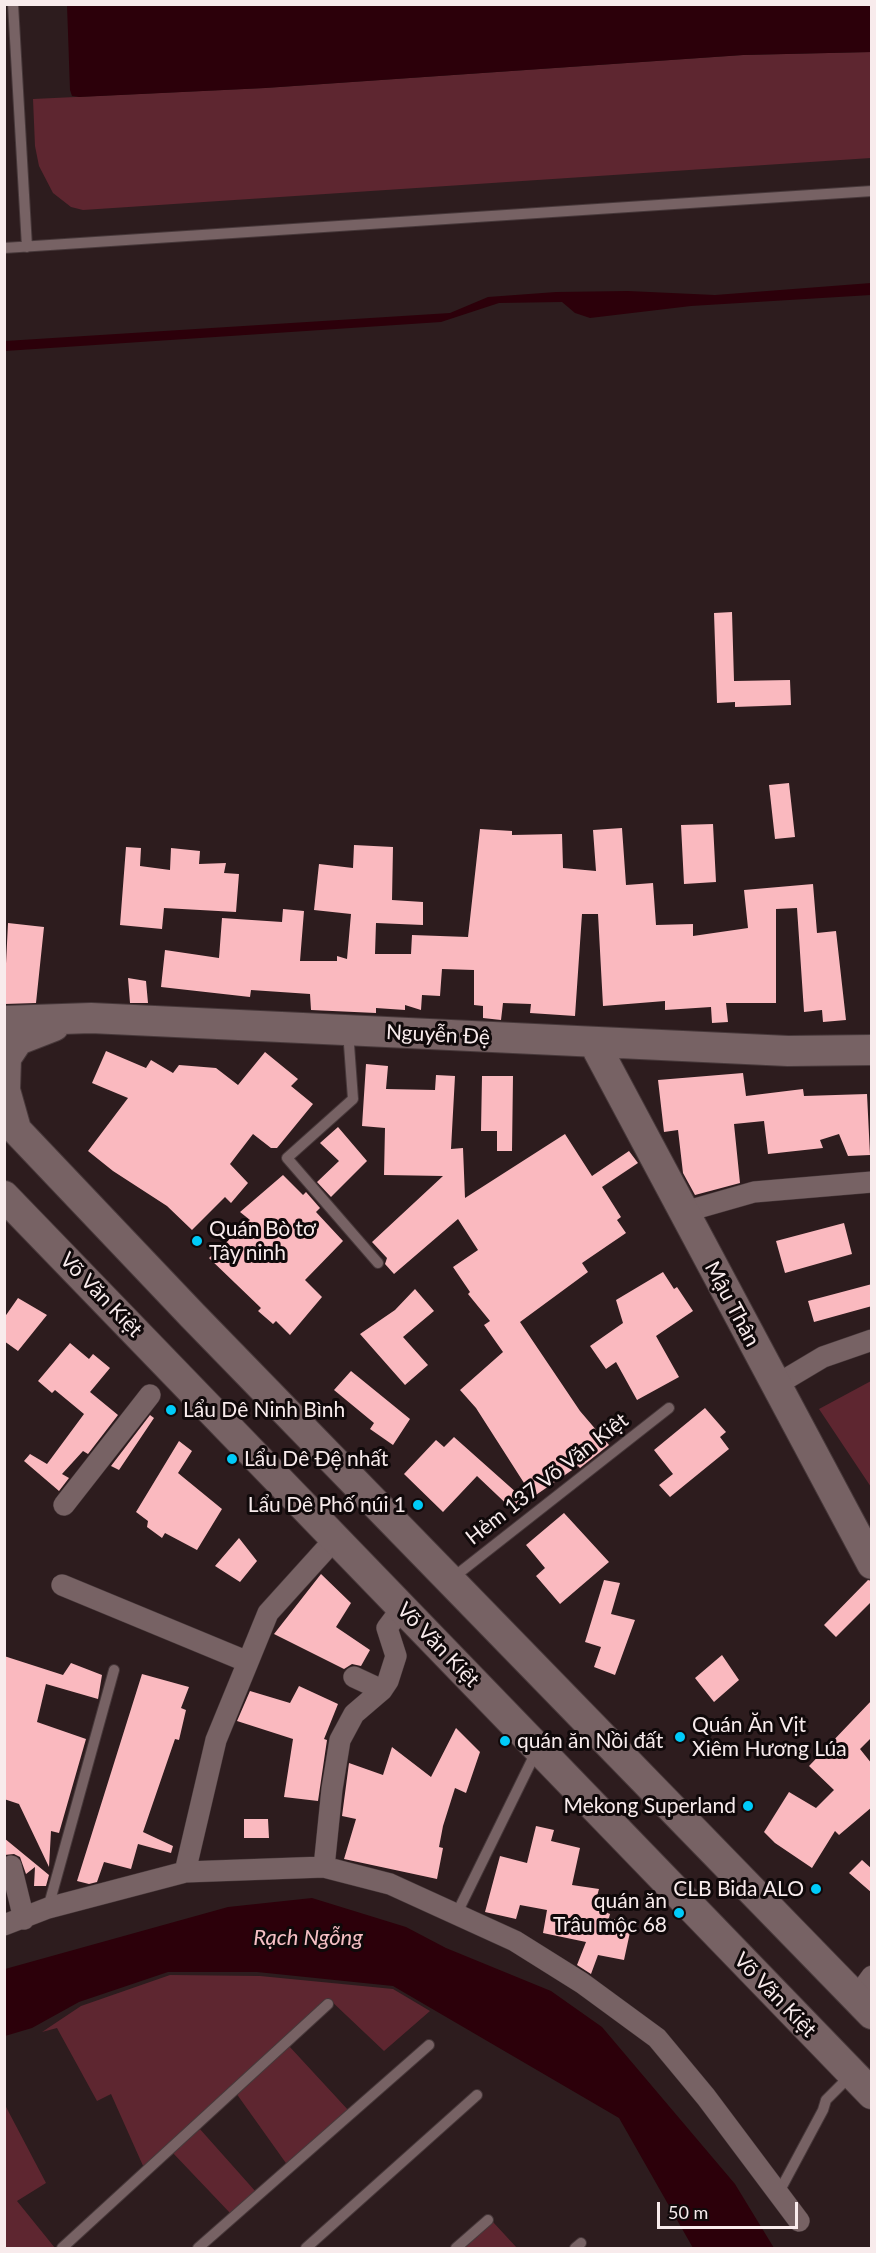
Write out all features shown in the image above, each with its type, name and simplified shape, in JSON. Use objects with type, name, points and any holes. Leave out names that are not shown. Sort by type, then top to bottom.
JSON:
[{"type":"main road","name":"Nguyễn Đệ","points":[[4,1022],[90,1018],[788,1051],[872,1050]]},
{"type":"main road","points":[[90,1018],[41,1029],[18,1040],[6,1058],[5,1090],[10,1123],[193,1316],[450,1580],[866,1996]]},
{"type":"main road","name":"Mậu Thân","points":[[594,1043],[872,1564]]},
{"type":"main road","name":"Võ Văn Kiệt","points":[[4,1196],[862,2084]]},
{"type":"street","points":[[684,1212],[754,1192],[872,1182]]},
{"type":"street","points":[[776,1385],[823,1357],[872,1340]]},
{"type":"street","points":[[64,1505],[150,1395]]},
{"type":"street","points":[[185,1872],[216,1740],[268,1613],[334,1540]]},
{"type":"street","points":[[62,1586],[248,1662]]},
{"type":"street","points":[[324,1867],[332,1789],[340,1740],[354,1714],[382,1690],[396,1662],[395,1651],[387,1628],[402,1608]]},
{"type":"street","points":[[354,1677],[382,1690]]},
{"type":"street","points":[[11,1866],[14,1922],[48,1908],[185,1872],[324,1867],[390,1884],[457,1913],[515,1941],[544,1959],[582,1983],[657,2038],[706,2097],[799,2221]]},
{"type":"lane","points":[[13,4],[27,247]]},
{"type":"lane","points":[[4,248],[872,191]]},
{"type":"lane","points":[[348,1030],[353,1099],[287,1158],[378,1263]]},
{"type":"lane","name":"Hẻm 137 Võ Văn Kiệt","points":[[450,1580],[669,1408]]},
{"type":"lane","points":[[48,1908],[114,1670]]},
{"type":"lane","points":[[457,1913],[537,1750]]},
{"type":"lane","points":[[62,2248],[328,2004]]},
{"type":"lane","points":[[198,2248],[429,2045]]},
{"type":"lane","points":[[778,2194],[824,2110],[826,2100],[862,2084]]},
{"type":"lane","points":[[306,2248],[477,2095]]},
{"type":"lane","points":[[456,2248],[488,2220]]},
{"type":"shaded area","points":[[871,52],[871,158],[83,210],[71,207],[53,193],[39,166],[35,146],[33,99],[265,88],[743,55]]},
{"type":"shaded area","points":[[871,1381],[872,1486],[871,1487],[819,1409]]},
{"type":"shaded area","points":[[170,1975],[260,1976],[393,1989],[430,2011],[384,2051],[328,1998],[144,2168],[111,2094],[97,2101],[57,2028],[42,2032],[81,2006]]},
{"type":"shaded area","points":[[289,2046],[349,2111],[288,2166],[236,2093]]},
{"type":"shaded area","points":[[5,2105],[46,2183],[17,2201],[55,2248],[5,2248]]},
{"type":"shaded area","points":[[199,2128],[256,2192],[230,2213],[172,2152]]},
{"type":"shaded area","points":[[493,2222],[517,2248],[464,2248]]},
{"type":"water","points":[[67,5],[871,5],[871,52],[743,55],[265,88],[79,97],[72,96],[70,90]]},
{"type":"water","points":[[871,283],[871,295],[691,306],[590,318],[575,313],[562,302],[499,303],[441,322],[5,351],[5,341],[450,313],[488,297],[556,292],[628,291],[715,295]]},
{"type":"water","name":"Rạch Ngỗng","points":[[312,1898],[406,1927],[446,1948],[551,1991],[602,2027],[735,2184],[774,2248],[693,2248],[619,2118],[393,1986],[257,1972],[168,1972],[79,2002],[32,2028],[5,2036],[5,1969],[228,1907]]},
{"type":"building","points":[[732,612],[734,681],[790,680],[791,705],[735,707],[735,702],[717,703],[714,613]]},
{"type":"building","points":[[789,783],[795,837],[775,839],[769,785]]},
{"type":"building","points":[[713,824],[716,882],[684,884],[681,825]]},
{"type":"building","points":[[622,828],[626,885],[653,883],[656,925],[693,924],[693,936],[748,928],[744,890],[813,884],[817,933],[836,931],[846,1020],[823,1022],[822,1010],[804,1012],[797,908],[776,909],[776,1003],[726,1003],[728,1022],[712,1023],[711,1007],[665,1010],[665,1001],[603,1006],[598,914],[582,914],[575,1016],[530,1013],[531,1004],[503,1003],[501,1020],[483,1018],[483,1006],[474,1005],[474,970],[442,969],[440,996],[422,995],[421,1010],[405,1005],[405,1010],[376,1008],[376,1013],[311,1010],[310,994],[251,990],[250,997],[161,987],[165,950],[219,958],[222,918],[282,922],[283,909],[304,911],[300,961],[337,961],[337,956],[347,959],[351,914],[314,910],[319,864],[353,868],[354,845],[393,847],[392,900],[423,902],[423,925],[376,923],[375,954],[411,954],[412,935],[468,937],[480,829],[512,831],[512,835],[562,834],[563,868],[596,871],[593,830]]},
{"type":"building","points":[[126,847],[141,848],[140,866],[170,870],[171,848],[200,851],[199,864],[226,863],[224,873],[239,874],[236,912],[164,908],[162,929],[120,925]]},
{"type":"building","points":[[8,923],[44,927],[36,1003],[4,1004]]},
{"type":"building","points":[[128,978],[146,981],[148,1003],[130,1003]]},
{"type":"building","points":[[106,1051],[146,1068],[151,1060],[173,1073],[179,1065],[216,1068],[238,1085],[265,1052],[298,1079],[291,1086],[313,1104],[277,1148],[271,1148],[253,1134],[230,1164],[248,1183],[231,1203],[225,1197],[192,1230],[167,1206],[113,1171],[88,1151],[128,1098],[92,1083]]},
{"type":"building","points":[[366,1064],[388,1066],[386,1089],[435,1090],[436,1075],[455,1076],[451,1149],[463,1148],[465,1198],[565,1134],[592,1176],[629,1151],[638,1163],[602,1187],[621,1217],[617,1220],[626,1233],[582,1263],[588,1272],[520,1322],[580,1411],[609,1445],[580,1468],[578,1466],[533,1497],[476,1408],[460,1390],[503,1352],[484,1325],[490,1321],[468,1294],[470,1292],[453,1267],[478,1250],[458,1219],[394,1274],[385,1264],[387,1258],[372,1242],[443,1176],[384,1175],[385,1128],[362,1126]]},
{"type":"building","points":[[743,1073],[746,1096],[803,1089],[804,1096],[867,1094],[870,1155],[848,1156],[839,1134],[820,1140],[823,1148],[768,1154],[764,1121],[734,1124],[740,1183],[695,1195],[683,1173],[678,1130],[664,1132],[658,1080]]},
{"type":"building","points":[[482,1076],[513,1076],[512,1151],[497,1151],[497,1131],[481,1131]]},
{"type":"building","points":[[338,1127],[367,1161],[331,1197],[317,1182],[339,1161],[320,1143]]},
{"type":"building","points":[[283,1175],[303,1195],[306,1192],[320,1208],[316,1212],[343,1241],[305,1280],[322,1297],[290,1335],[276,1321],[273,1324],[258,1311],[261,1308],[209,1258],[250,1220],[240,1212]]},
{"type":"building","points":[[844,1223],[852,1254],[785,1273],[776,1241]]},
{"type":"building","points":[[663,1272],[674,1289],[677,1287],[693,1311],[656,1336],[679,1377],[637,1400],[616,1362],[606,1369],[590,1346],[623,1323],[616,1300]]},
{"type":"building","points":[[872,1284],[872,1306],[814,1322],[808,1301]]},
{"type":"building","points":[[415,1289],[434,1311],[403,1337],[428,1365],[405,1385],[360,1334],[395,1310]]},
{"type":"building","points":[[18,1298],[47,1315],[18,1351],[4,1341],[4,1318]]},
{"type":"building","points":[[70,1343],[89,1359],[93,1354],[110,1368],[90,1392],[118,1415],[88,1454],[83,1451],[62,1474],[69,1478],[59,1491],[24,1461],[30,1454],[47,1464],[84,1414],[55,1390],[52,1393],[38,1381]]},
{"type":"building","points":[[351,1371],[410,1419],[393,1445],[370,1429],[374,1423],[334,1390]]},
{"type":"building","points":[[705,1408],[726,1432],[720,1437],[729,1449],[670,1497],[659,1485],[673,1474],[654,1450]]},
{"type":"building","points":[[150,1415],[154,1418],[119,1470],[111,1466]]},
{"type":"building","points":[[454,1437],[527,1502],[516,1513],[477,1476],[443,1512],[404,1474],[436,1440],[444,1447]]},
{"type":"building","points":[[179,1441],[192,1451],[178,1473],[222,1509],[197,1550],[165,1533],[162,1538],[147,1527],[148,1521],[136,1512]]},
{"type":"building","points":[[564,1513],[609,1562],[560,1604],[536,1576],[545,1568],[526,1545]]},
{"type":"building","points":[[239,1538],[257,1561],[240,1582],[215,1566]]},
{"type":"building","points":[[321,1574],[351,1603],[336,1627],[370,1650],[361,1666],[352,1664],[344,1669],[274,1634]]},
{"type":"building","points":[[604,1580],[620,1583],[611,1614],[635,1620],[615,1675],[594,1667],[601,1647],[585,1642]]},
{"type":"building","points":[[868,1580],[872,1581],[872,1601],[836,1637],[824,1625]]},
{"type":"building","points":[[722,1655],[739,1680],[714,1702],[695,1678]]},
{"type":"building","points":[[4,1656],[63,1675],[71,1663],[102,1675],[98,1699],[46,1684],[37,1722],[86,1739],[59,1833],[51,1831],[49,1867],[19,1804],[4,1799]]},
{"type":"building","points":[[142,1674],[189,1687],[181,1708],[186,1710],[179,1740],[175,1739],[143,1832],[173,1846],[171,1853],[138,1844],[131,1869],[104,1862],[97,1882],[89,1884],[77,1881]]},
{"type":"building","points":[[299,1686],[338,1704],[324,1739],[327,1740],[318,1801],[284,1797],[293,1739],[237,1721],[250,1691],[290,1703]]},
{"type":"building","points":[[872,1700],[872,1737],[860,1749],[872,1764],[872,1807],[839,1835],[835,1831],[812,1868],[775,1843],[764,1832],[789,1792],[816,1808],[834,1790],[809,1766]]},
{"type":"building","points":[[456,1728],[480,1752],[466,1793],[455,1788],[443,1826],[439,1847],[443,1848],[437,1879],[344,1859],[356,1819],[342,1816],[349,1763],[383,1775],[392,1747],[431,1777]]},
{"type":"building","points":[[244,1819],[268,1819],[269,1838],[244,1838]]},
{"type":"building","points":[[536,1826],[554,1830],[551,1841],[580,1848],[572,1885],[599,1889],[594,1907],[610,1914],[609,1918],[632,1923],[624,1960],[598,1955],[591,1974],[577,1965],[586,1942],[543,1933],[547,1910],[520,1905],[516,1919],[485,1912],[500,1856],[527,1863]]},
{"type":"building","points":[[4,1838],[49,1875],[46,1886],[34,1886],[35,1867],[26,1874],[20,1857],[14,1854],[4,1855]]},
{"type":"building","points":[[862,1860],[872,1869],[872,1893],[849,1873]]},
{"type":"place","name":"Quán Bò tơ Tây ninh","points":[[197,1241]]},
{"type":"place","name":"Lẩu Dê Ninh Bình","points":[[171,1410]]},
{"type":"place","name":"Lẩu Dê Đệ nhất","points":[[232,1459]]},
{"type":"place","name":"Lẩu Dê Phố núi 1","points":[[418,1505]]},
{"type":"place","name":"Quán Ăn Vịt Xiêm Hương Lúa","points":[[680,1737]]},
{"type":"place","name":"quán ăn Nồi đất","points":[[505,1741]]},
{"type":"place","name":"Mekong Superland","points":[[748,1806]]},
{"type":"place","name":"CLB Bida ALO","points":[[816,1889]]},
{"type":"place","name":"quán ăn Trâu mộc 68","points":[[679,1913]]}]
